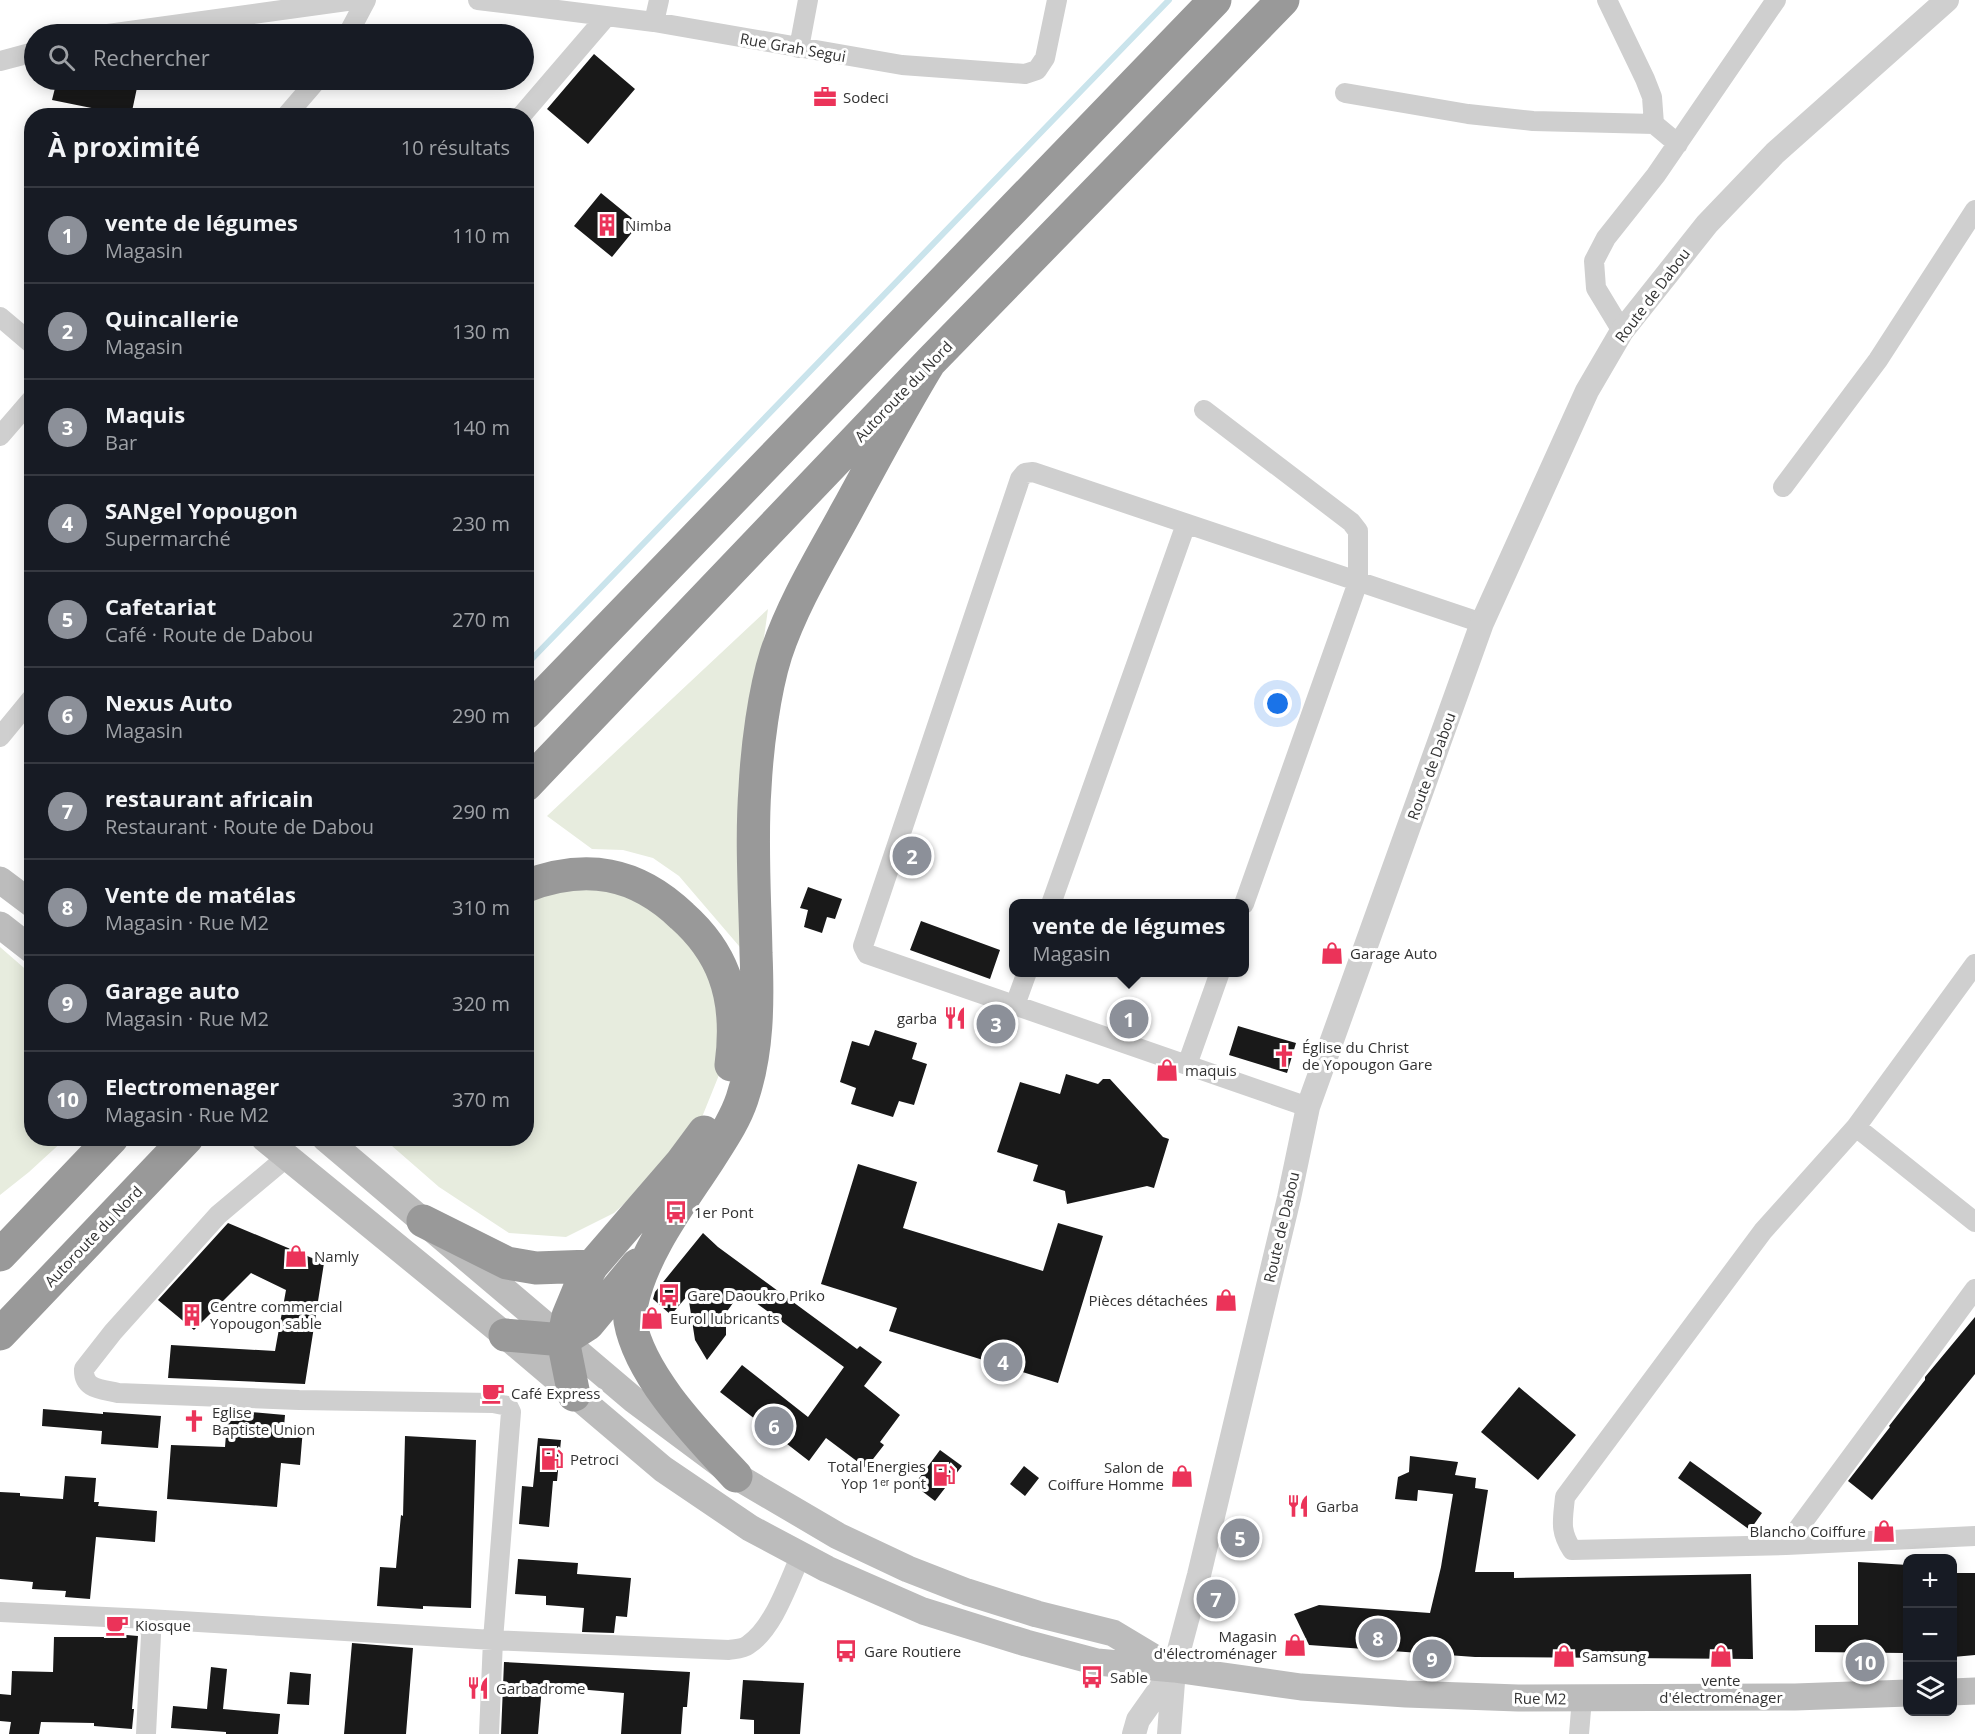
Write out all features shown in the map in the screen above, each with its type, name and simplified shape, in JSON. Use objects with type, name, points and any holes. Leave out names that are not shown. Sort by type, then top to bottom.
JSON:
[{"type":"highway","points":[[534,704],[1215,0]]},
{"type":"highway","name":"Autoroute du Nord","points":[[534,777],[930,362],[1283,0]]},
{"type":"highway","points":[[505,1335],[563,1340],[588,1324],[666,1228],[729,1129],[742,1101],[751,1070],[758,1010],[754,860],[755,788],[763,716],[776,656],[803,588],[892,424],[930,362]]},
{"type":"highway","points":[[534,884],[569,875],[603,874],[636,882],[669,903],[696,929],[712,950],[724,976],[732,1006],[735,1037],[730,1075],[720,1104],[706,1129],[681,1162],[592,1266],[580,1287],[568,1317],[563,1340],[574,1395]]},
{"type":"highway","points":[[0,1255],[104,1146]]},
{"type":"highway","name":"Autoroute du Nord","points":[[0,1334],[179,1146]]},
{"type":"highway","points":[[0,1232],[52,1200]]},
{"type":"highway","points":[[423,1221],[507,1263],[536,1268],[592,1266]]},
{"type":"highway","points":[[666,1228],[635,1290],[629,1318],[640,1351],[664,1393],[688,1424],[736,1476]]},
{"type":"main road","points":[[0,880],[24,898]]},
{"type":"main road","points":[[0,925],[24,944]]},
{"type":"main road","points":[[334,1146],[634,1400],[736,1476],[838,1536],[908,1569],[967,1592],[1113,1633],[1174,1669]]},
{"type":"main road","name":"Rue M2","points":[[277,1149],[505,1335],[663,1469],[750,1528],[801,1555],[923,1611],[1097,1662],[1174,1669],[1313,1688],[1418,1695],[1582,1698],[1795,1697],[1903,1693]]},
{"type":"main road","points":[[1957,1692],[1975,1691]]},
{"type":"street","points":[[180,24],[354,0]]},
{"type":"street","points":[[353,24],[366,0]]},
{"type":"street","name":"Rue Grah Segui","points":[[478,0],[654,22],[902,65],[1024,74],[1037,70],[1045,58],[1057,0]]},
{"type":"street","points":[[654,22],[659,0]]},
{"type":"street","points":[[799,48],[808,0]]},
{"type":"street","points":[[1607,0],[1646,79],[1652,97],[1654,124]]},
{"type":"street","points":[[1622,331],[1596,288],[1594,261],[1606,238],[1656,175],[1776,0]]},
{"type":"street","name":"Route de Dabou","points":[[1168,1734],[1174,1669],[1199,1575],[1289,1198],[1308,1107],[1482,623],[1587,391],[1622,331],[1707,224],[1775,153],[1947,0]]},
{"type":"street","points":[[528,108],[606,17]]},
{"type":"street","points":[[0,61],[24,55]]},
{"type":"street","points":[[293,108],[308,90]]},
{"type":"street","points":[[1345,93],[1468,114],[1533,121],[1654,124],[1678,144]]},
{"type":"street","points":[[1783,487],[1878,360],[1975,210]]},
{"type":"street","points":[[0,317],[24,337]]},
{"type":"street","points":[[0,436],[24,408]]},
{"type":"street","points":[[1204,410],[1352,522],[1358,531],[1358,582],[1245,899]]},
{"type":"street","points":[[1308,1107],[867,954],[863,946],[1020,479],[1025,473],[1033,472],[1482,623]]},
{"type":"street","points":[[1052,899],[1186,524]]},
{"type":"street","points":[[0,737],[24,708]]},
{"type":"street","points":[[1975,964],[1856,1127],[1762,1231],[1565,1497],[1562,1525],[1564,1538],[1572,1550],[1786,1545],[1975,1536]]},
{"type":"street","points":[[1015,1005],[1025,977]]},
{"type":"street","points":[[1187,1065],[1218,977]]},
{"type":"street","points":[[1856,1127],[1975,1222]]},
{"type":"street","points":[[277,1149],[113,1332],[84,1369],[86,1384],[118,1393],[299,1400],[494,1403],[508,1406],[511,1412],[493,1640],[489,1734]]},
{"type":"street","points":[[1786,1545],[1975,1289]]},
{"type":"street","points":[[0,1612],[493,1640],[729,1650],[746,1647],[761,1634],[780,1602],[801,1555]]},
{"type":"street","points":[[146,1734],[151,1635],[148,1619]]},
{"type":"street","name":"Route de Dabou","points":[[1134,1734],[1138,1720],[1174,1669]]},
{"type":"street","points":[[1579,1734],[1582,1698]]},
{"type":"shaded area","points":[[768,609],[751,730],[745,953],[679,876],[653,858],[623,850],[592,849],[547,816]]},
{"type":"shaded area","points":[[605,883],[667,911],[717,985],[719,1075],[700,1122],[651,1179],[614,1213],[566,1237],[509,1233],[439,1187],[392,1146],[534,1146],[534,894]]},
{"type":"shaded area","points":[[0,947],[24,968],[24,1146],[57,1146],[0,1195]]},
{"type":"building","points":[[594,54],[635,89],[588,144],[547,109]]},
{"type":"building","points":[[54,90],[137,90],[133,108],[92,108],[52,100]]},
{"type":"building","name":"Nimba","points":[[601,193],[639,224],[612,257],[574,226]]},
{"type":"building","points":[[808,887],[842,899],[835,919],[827,917],[822,933],[804,927],[808,910],[800,908]]},
{"type":"building","points":[[921,921],[1000,950],[990,979],[910,950]]},
{"type":"building","points":[[1238,1026],[1296,1043],[1287,1073],[1229,1055]]},
{"type":"building","points":[[875,1030],[917,1043],[912,1059],[927,1064],[914,1105],[899,1101],[893,1117],[851,1104],[856,1088],[840,1082],[852,1041],[869,1046]]},
{"type":"building","points":[[1066,1074],[1098,1084],[1103,1079],[1110,1079],[1163,1137],[1169,1139],[1154,1188],[1147,1186],[1067,1204],[1065,1191],[1033,1181],[1038,1165],[997,1152],[1020,1082],[1060,1094]]},
{"type":"building","points":[[858,1164],[917,1182],[903,1228],[1043,1271],[1058,1223],[1103,1236],[1058,1383],[889,1331],[897,1308],[821,1284]]},
{"type":"building","name":"Centre commercial Yopougon sable","points":[[228,1223],[324,1263],[305,1384],[168,1378],[171,1345],[275,1351],[286,1290],[251,1273],[194,1330],[158,1300]]},
{"type":"building","points":[[703,1233],[718,1247],[857,1349],[860,1346],[882,1362],[864,1386],[900,1415],[880,1442],[884,1445],[866,1468],[826,1438],[809,1461],[720,1392],[742,1365],[808,1417],[844,1367],[741,1292],[720,1321],[726,1326],[726,1335],[707,1360],[695,1340],[688,1295],[671,1315],[653,1299],[655,1292]]},
{"type":"building","points":[[1975,1317],[1975,1374],[1872,1500],[1848,1481],[1925,1377]]},
{"type":"building","points":[[1519,1387],[1576,1435],[1538,1480],[1481,1432]]},
{"type":"building","points":[[43,1409],[161,1416],[158,1448],[101,1444],[102,1431],[42,1426]]},
{"type":"building","points":[[228,1410],[285,1415],[284,1427],[303,1428],[300,1465],[281,1463],[277,1507],[167,1499],[171,1445],[225,1447]]},
{"type":"building","points":[[405,1436],[476,1440],[471,1608],[423,1606],[423,1609],[377,1606],[380,1567],[396,1568],[401,1515],[403,1516]]},
{"type":"building","points":[[538,1438],[561,1440],[557,1481],[553,1481],[549,1527],[519,1524],[522,1486],[533,1487]]},
{"type":"building","points":[[940,1450],[962,1466],[935,1501],[914,1485]]},
{"type":"building","points":[[1410,1456],[1458,1462],[1455,1475],[1476,1478],[1475,1488],[1488,1490],[1475,1572],[1514,1572],[1514,1578],[1751,1574],[1753,1659],[1475,1657],[1309,1645],[1294,1614],[1319,1605],[1430,1613],[1441,1567],[1453,1494],[1418,1490],[1417,1501],[1395,1499],[1398,1477],[1409,1472]]},
{"type":"building","points":[[1690,1461],[1762,1513],[1750,1530],[1678,1478]]},
{"type":"building","points":[[1024,1466],[1039,1478],[1025,1496],[1010,1484]]},
{"type":"building","points":[[65,1476],[96,1478],[94,1502],[99,1502],[98,1506],[157,1511],[155,1542],[96,1537],[90,1599],[65,1597],[66,1591],[32,1589],[33,1582],[0,1579],[0,1492],[63,1499]]},
{"type":"building","points":[[518,1559],[578,1563],[577,1574],[631,1578],[627,1617],[616,1616],[614,1633],[582,1632],[584,1608],[546,1605],[546,1596],[515,1594]]},
{"type":"building","points":[[1858,1562],[1903,1565],[1903,1653],[1815,1652],[1815,1625],[1858,1625]]},
{"type":"building","points":[[1957,1573],[1975,1573],[1975,1655],[1957,1657]]},
{"type":"building","points":[[115,1634],[138,1636],[132,1729],[94,1726],[94,1723],[41,1722],[39,1734],[9,1734],[11,1722],[0,1721],[0,1694],[11,1695],[12,1671],[53,1672],[54,1637],[115,1637]]},
{"type":"building","points":[[352,1643],[413,1648],[406,1734],[344,1734]]},
{"type":"building","points":[[504,1662],[690,1672],[687,1707],[683,1707],[681,1734],[621,1734],[624,1693],[542,1686],[538,1734],[501,1734]]},
{"type":"building","points":[[211,1667],[227,1669],[223,1709],[280,1714],[278,1734],[226,1734],[226,1732],[171,1728],[173,1706],[207,1709]]},
{"type":"building","points":[[290,1672],[311,1674],[309,1705],[287,1704]]},
{"type":"building","points":[[743,1680],[804,1683],[800,1734],[754,1734],[754,1720],[740,1719]]},
{"type":"waterway","points":[[534,657],[1169,0]]},
{"type":"place","name":"Sodeci","points":[[825,97]]},
{"type":"place","name":"Nimba","points":[[607,225]]},
{"type":"place","name":"Quincallerie","points":[[912,856]]},
{"type":"place","name":"Garage Auto","points":[[1332,953]]},
{"type":"place","name":"garba","points":[[955,1018]]},
{"type":"place","name":"vente de légumes","points":[[1129,1019]]},
{"type":"place","name":"Maquis","points":[[996,1024]]},
{"type":"place","name":"Église du Christ de Yopougon Gare","points":[[1284,1056]]},
{"type":"place","name":"maquis","points":[[1167,1070]]},
{"type":"place","name":"1er Pont","points":[[676,1212]]},
{"type":"place","name":"Namly","points":[[296,1256]]},
{"type":"place","name":"Gare Daoukro Priko","points":[[669,1295]]},
{"type":"place","name":"Pièces détachées","points":[[1226,1300]]},
{"type":"place","name":"Centre commercial Yopougon sable","points":[[192,1315]]},
{"type":"place","name":"Eurol lubricants","points":[[652,1318]]},
{"type":"place","name":"SANgel Yopougon","points":[[1003,1362]]},
{"type":"place","name":"Café Express","points":[[493,1393]]},
{"type":"place","name":"Eglise Baptiste Union","points":[[194,1421]]},
{"type":"place","name":"Nexus Auto","points":[[774,1426]]},
{"type":"place","name":"Petroci","points":[[552,1459]]},
{"type":"place","name":"Total Energies Yop 1ᵉʳ pont","points":[[944,1475]]},
{"type":"place","name":"Salon de Coiffure Homme","points":[[1182,1476]]},
{"type":"place","name":"Garba","points":[[1298,1506]]},
{"type":"place","name":"Blancho Coiffure","points":[[1884,1531]]},
{"type":"place","name":"Cafetariat","points":[[1240,1538]]},
{"type":"place","name":"restaurant africain","points":[[1216,1599]]},
{"type":"place","name":"Kiosque","points":[[117,1625]]},
{"type":"place","name":"Vente de matélas","points":[[1378,1638]]},
{"type":"place","name":"Magasin d'électroménager","points":[[1295,1645]]},
{"type":"place","name":"Gare Routiere","points":[[846,1651]]},
{"type":"place","name":"Samsung","points":[[1564,1656]]},
{"type":"place","name":"vente d'électroménager","points":[[1721,1656]]},
{"type":"place","name":"Garage auto","points":[[1432,1659]]},
{"type":"place","name":"Electromenager","points":[[1865,1662]]},
{"type":"place","name":"Sable","points":[[1092,1677]]},
{"type":"place","name":"Garbadrome","points":[[478,1688]]}]
